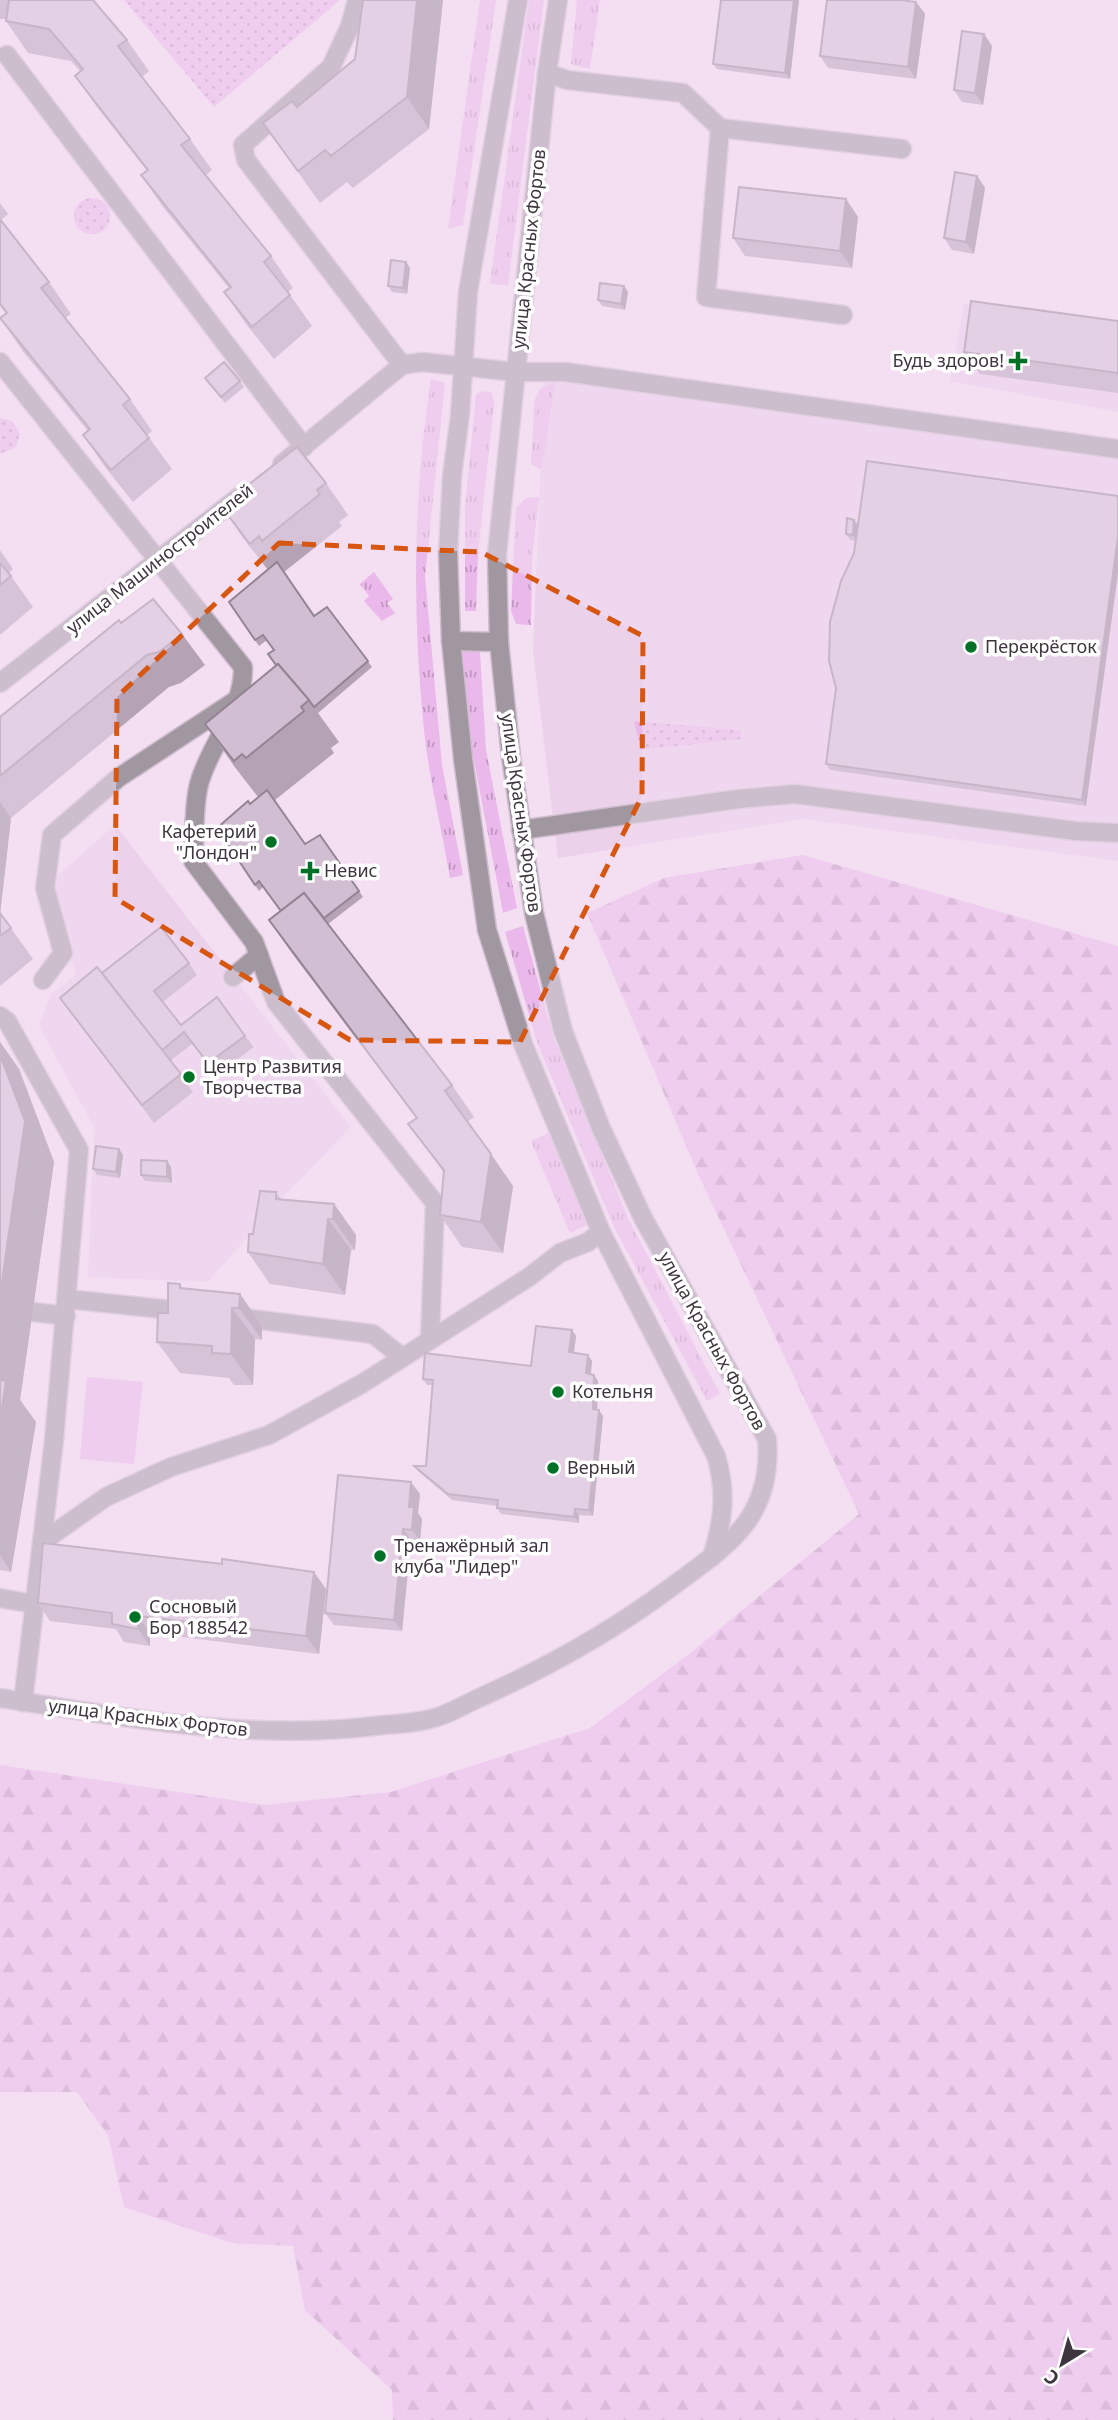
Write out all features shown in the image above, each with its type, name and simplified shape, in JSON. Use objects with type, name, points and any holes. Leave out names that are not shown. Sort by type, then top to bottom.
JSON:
[{"type":"street","points":[[357,0],[350,26],[331,66],[243,145],[246,160],[402,365]]},
{"type":"street","points":[[518,0],[468,292],[464,366],[452,476],[448,553],[451,640],[463,759],[487,930],[523,1044],[601,1233],[716,1456],[722,1475],[722,1524],[712,1557]]},
{"type":"street","name":"улица Красных Фортов","points":[[0,1698],[237,1731],[340,1731],[432,1719],[520,1680],[624,1622],[712,1557],[744,1530],[757,1510],[769,1462],[767,1439],[643,1218],[596,1116],[563,1031],[534,913],[521,830],[499,642],[497,554],[547,73],[558,0]]},
{"type":"street","points":[[18,40],[4,57],[304,447]]},
{"type":"street","points":[[547,73],[567,80],[683,93],[720,128],[902,149]]},
{"type":"street","points":[[720,128],[705,297],[843,315]]},
{"type":"street","points":[[0,362],[160,559],[243,667],[243,682],[238,699],[199,784],[193,861],[254,942],[276,1002],[435,1203],[430,1338]]},
{"type":"street","points":[[273,471],[402,365],[422,362],[516,372],[565,372],[1118,449]]},
{"type":"street","name":"улица Машиностроителей","points":[[0,683],[252,487]]},
{"type":"street","points":[[451,640],[499,642]]},
{"type":"street","points":[[62,986],[47,975],[63,953],[45,887],[52,835],[118,778],[238,699]]},
{"type":"street","points":[[521,830],[738,799],[795,794],[1076,831],[1118,833]]},
{"type":"street","points":[[233,977],[259,955]]},
{"type":"street","points":[[0,1016],[7,1021],[79,1150],[67,1307],[23,1702]]},
{"type":"street","points":[[42,1542],[106,1497],[171,1466],[269,1434],[402,1357],[529,1277],[560,1253],[588,1242],[601,1233]]},
{"type":"street","points":[[34,1312],[67,1307],[215,1315],[373,1334],[402,1357]]},
{"type":"street","points":[[0,1598],[34,1604]]},
{"type":"highlighted area","points":[[279,543],[481,552],[643,636],[642,796],[520,1042],[350,1040],[115,898],[117,697]]},
{"type":"shaded area","points":[[964,304],[1045,309],[1081,332],[1118,337],[1118,412],[950,381]]},
{"type":"shaded area","points":[[545,365],[1118,444],[1118,861],[803,819],[558,858],[533,651]]},
{"type":"shaded area","name":"Центр Развития Творчества","points":[[115,825],[351,1127],[282,1198],[208,1282],[88,1277],[94,1127],[39,1026],[51,994],[76,975],[50,882]]},
{"type":"green space","points":[[124,0],[340,0],[214,107]]},
{"type":"green space","points":[[480,0],[496,0],[463,225],[448,229]]},
{"type":"green space","points":[[529,0],[544,0],[508,285],[490,284]]},
{"type":"green space","points":[[577,0],[600,0],[590,69],[571,64]]},
{"type":"green space","points":[[92,198],[105,203],[110,216],[105,229],[92,234],[79,229],[74,216],[79,203]]},
{"type":"green space","points":[[431,379],[445,383],[425,576],[442,765],[463,875],[450,878],[426,749],[416,598],[421,467]]},
{"type":"green space","points":[[555,382],[542,470],[531,464],[535,399],[540,389]]},
{"type":"green space","points":[[482,391],[492,393],[494,403],[478,554],[476,611],[465,611],[465,507],[476,395]]},
{"type":"green space","points":[[0,418],[12,421],[20,433],[16,447],[0,454]]},
{"type":"green space","points":[[539,497],[532,559],[531,625],[516,624],[511,611],[516,508],[526,498]]},
{"type":"green space","points":[[374,572],[393,599],[387,603],[395,613],[382,621],[364,601],[369,596],[360,584]]},
{"type":"green space","points":[[462,647],[480,652],[486,750],[517,908],[503,913],[472,750]]},
{"type":"green space","points":[[634,721],[740,730],[742,739],[641,750]]},
{"type":"green space","points":[[803,855],[1118,946],[1118,2420],[393,2420],[392,2390],[305,2310],[293,2246],[232,2243],[124,2207],[108,2135],[77,2092],[0,2092],[0,1765],[264,1805],[391,1792],[590,1728],[688,1655],[859,1514],[699,1176],[587,913],[664,878]]},
{"type":"green space","points":[[523,926],[553,1036],[629,1220],[720,1394],[707,1401],[613,1225],[537,1042],[505,932]]},
{"type":"green space","points":[[553,1131],[593,1222],[570,1233],[531,1141]]},
{"type":"green space","points":[[87,1377],[143,1382],[134,1464],[80,1459]]},
{"type":"building","points":[[9,0],[93,0],[127,40],[118,46],[190,139],[181,145],[271,256],[264,262],[290,295],[252,327],[224,292],[231,287],[141,175],[148,170],[75,76],[83,69],[49,29],[6,21]]},
{"type":"building","points":[[363,0],[417,0],[407,97],[331,156],[325,150],[298,171],[263,123],[292,101],[297,107],[355,59]]},
{"type":"building","points":[[721,0],[794,0],[785,73],[713,64]]},
{"type":"building","points":[[827,0],[916,2],[908,67],[820,56]]},
{"type":"building","points":[[962,31],[984,34],[975,93],[954,90]]},
{"type":"building","points":[[955,172],[977,176],[966,242],[944,238]]},
{"type":"building","points":[[739,187],[846,199],[840,251],[733,238]]},
{"type":"building","points":[[0,219],[49,282],[41,288],[130,399],[123,405],[149,438],[111,470],[83,435],[90,429],[0,318],[7,313],[0,303]]},
{"type":"building","points":[[391,260],[406,262],[403,288],[388,286]]},
{"type":"building","points":[[600,283],[624,286],[621,304],[598,300]]},
{"type":"building","points":[[971,301],[1118,321],[1118,373],[964,352]]},
{"type":"building","points":[[224,362],[240,381],[221,397],[205,378]]},
{"type":"building","points":[[297,447],[326,483],[317,490],[320,494],[262,541],[259,536],[250,544],[221,506]]},
{"type":"building","name":"Перекрёсток","points":[[867,461],[1118,496],[1118,537],[1082,800],[826,764],[836,688],[829,661],[830,622],[841,581],[854,553]]},
{"type":"building","points":[[847,518],[854,520],[853,535],[846,534]]},
{"type":"building","points":[[277,562],[314,616],[327,607],[368,661],[314,707],[268,654],[274,650],[263,635],[255,640],[229,602]]},
{"type":"building","points":[[0,563],[11,576],[0,585]]},
{"type":"building","points":[[153,599],[182,634],[159,652],[147,655],[0,776],[0,717],[119,620],[121,623]]},
{"type":"building","points":[[278,664],[309,700],[301,707],[304,711],[246,758],[242,754],[234,761],[205,724]]},
{"type":"building","points":[[267,790],[305,844],[320,835],[359,891],[324,918],[304,893],[281,911],[259,881],[255,885],[217,828],[248,801],[250,804]]},
{"type":"building","points":[[304,893],[452,1085],[445,1091],[491,1154],[481,1222],[440,1215],[444,1170],[408,1124],[417,1118],[269,920]]},
{"type":"building","points":[[0,913],[11,928],[0,936]]},
{"type":"building","points":[[161,927],[189,963],[154,991],[181,1025],[217,997],[245,1036],[208,1063],[184,1032],[162,1050],[102,973]]},
{"type":"building","points":[[97,967],[181,1074],[142,1105],[60,998]]},
{"type":"building","points":[[0,1055],[25,1121],[0,1295]]},
{"type":"building","points":[[96,1146],[119,1149],[116,1172],[93,1169]]},
{"type":"building","points":[[141,1160],[167,1161],[167,1177],[141,1175]]},
{"type":"building","points":[[260,1191],[276,1192],[276,1199],[334,1204],[333,1219],[328,1219],[323,1264],[248,1252],[249,1234],[253,1234]]},
{"type":"building","points":[[168,1283],[180,1284],[180,1288],[240,1294],[239,1308],[232,1308],[231,1354],[212,1353],[212,1346],[157,1342],[158,1313],[168,1313]]},
{"type":"building","points":[[536,1326],[572,1330],[569,1352],[588,1355],[586,1373],[594,1375],[593,1409],[599,1410],[589,1510],[575,1509],[574,1517],[497,1508],[498,1500],[448,1494],[414,1466],[426,1466],[433,1380],[423,1379],[425,1353],[531,1366]]},
{"type":"building","points":[[0,1380],[6,1381],[0,1420]]},
{"type":"building","points":[[338,1475],[411,1482],[409,1507],[414,1507],[412,1530],[403,1529],[394,1620],[325,1613]]},
{"type":"building","points":[[43,1543],[222,1564],[222,1559],[314,1572],[306,1636],[138,1616],[138,1629],[112,1624],[112,1613],[38,1603]]},
{"type":"place","name":"Будь здоров!","points":[[1018,361]]},
{"type":"place","name":"Перекрёсток","points":[[971,647]]},
{"type":"place","name":"Кафетерий \"Лондон\"","points":[[271,842]]},
{"type":"place","name":"Невис","points":[[310,871]]},
{"type":"place","name":"Центр Развития Творчества","points":[[189,1077]]},
{"type":"place","name":"Котельня","points":[[558,1392]]},
{"type":"place","name":"Верный","points":[[553,1468]]},
{"type":"place","name":"Тренажёрный зал клуба \"Лидер\"","points":[[380,1556]]},
{"type":"place","name":"Сосновый Бор 188542","points":[[135,1617]]}]
